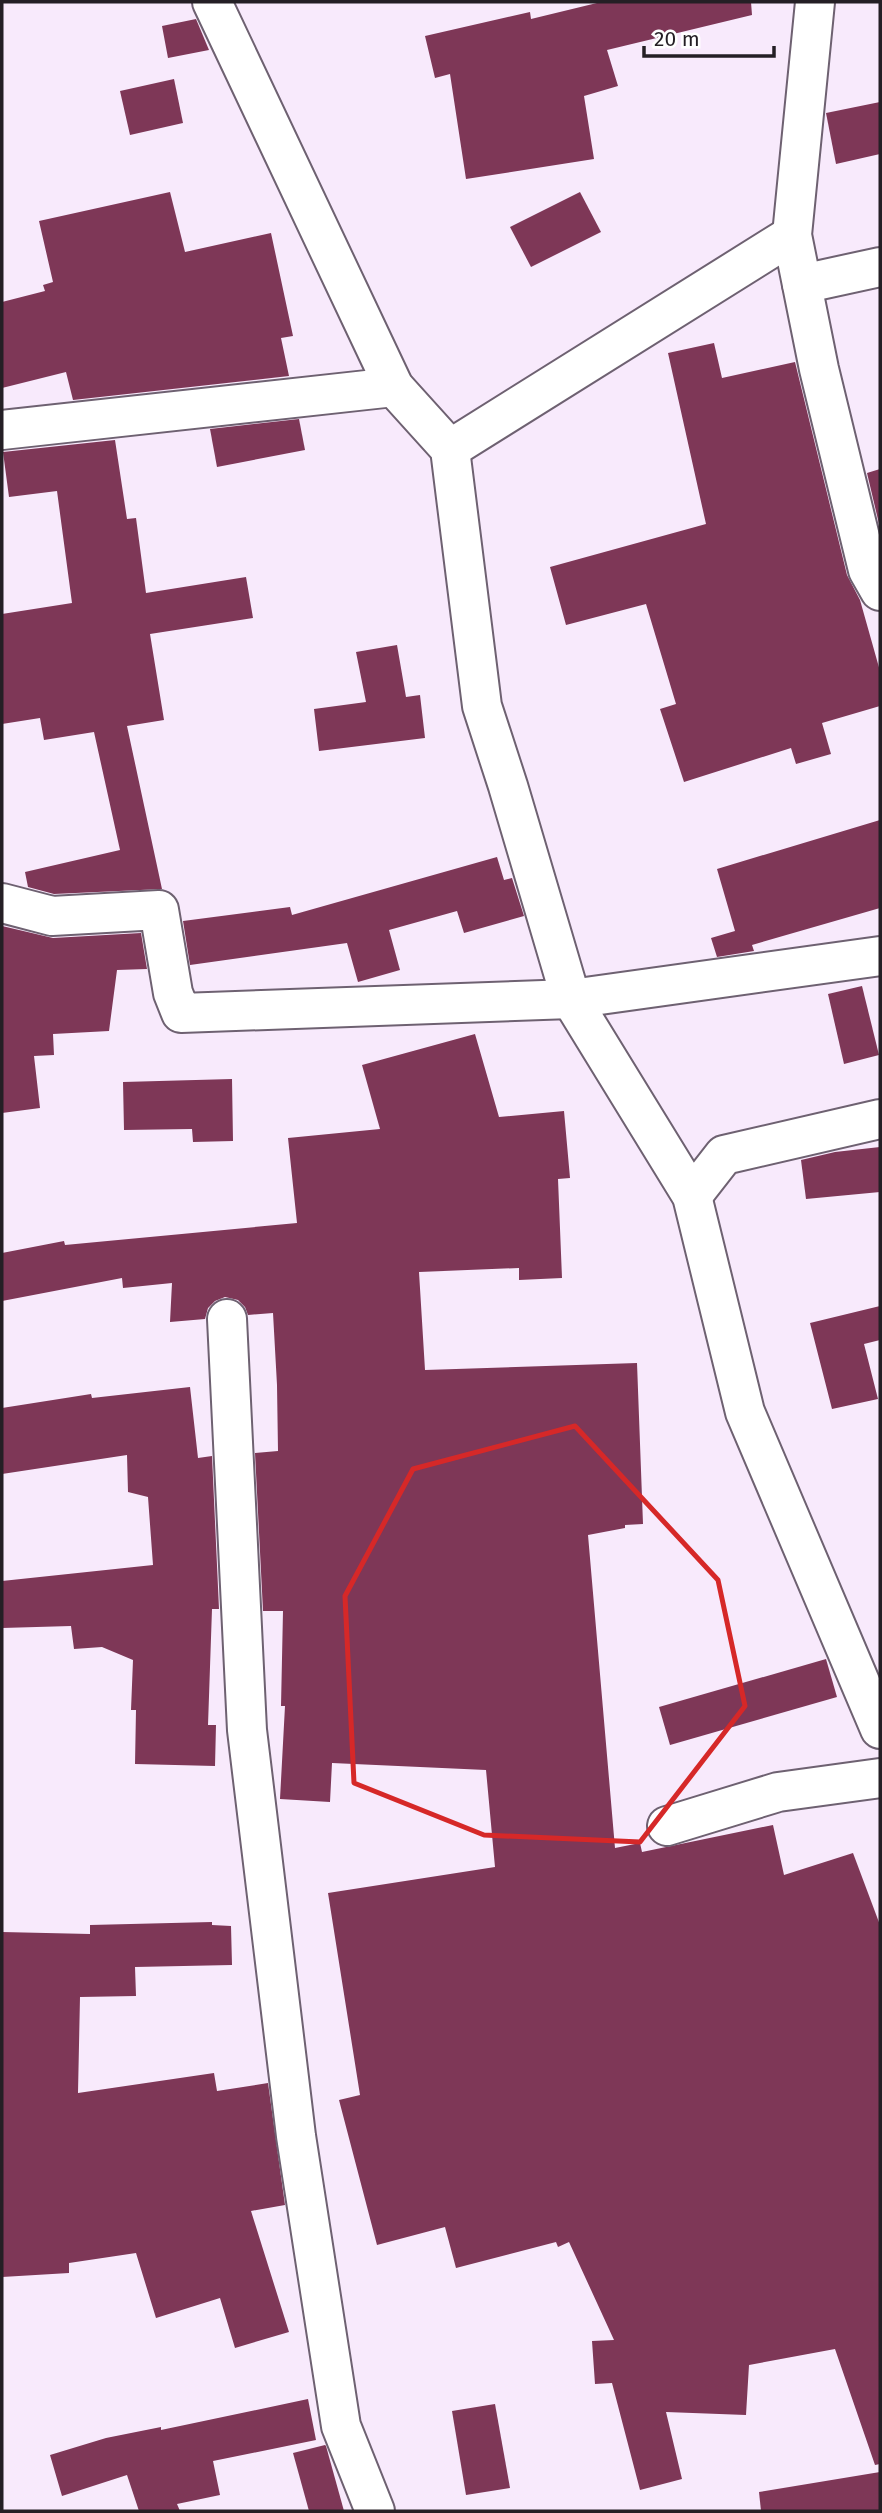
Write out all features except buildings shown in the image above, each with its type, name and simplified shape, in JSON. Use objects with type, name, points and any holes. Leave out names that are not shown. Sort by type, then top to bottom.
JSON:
[{"type":"street","points":[[212,2],[394,387],[450,449],[482,706],[571,999],[692,1196],[745,1412],[873,1691],[880,1729]]},
{"type":"street","points":[[815,2],[792,235],[819,369],[868,570],[880,591]]},
{"type":"street","points":[[450,449],[792,235]]},
{"type":"street","points":[[802,284],[880,267]]},
{"type":"street","points":[[2,430],[394,387]]},
{"type":"street","points":[[2,903],[52,916],[159,909],[173,993],[181,1013],[571,999],[880,956]]},
{"type":"street","points":[[692,1196],[724,1155],[880,1119]]},
{"type":"street","points":[[227,1319],[247,1730],[296,2136],[341,2426],[375,2511]]},
{"type":"street","points":[[667,1826],[778,1792],[880,1778]]},
{"type":"highlighted area","points":[[575,1426],[718,1580],[745,1706],[640,1842],[484,1835],[354,1783],[345,1596],[413,1469]]}]
